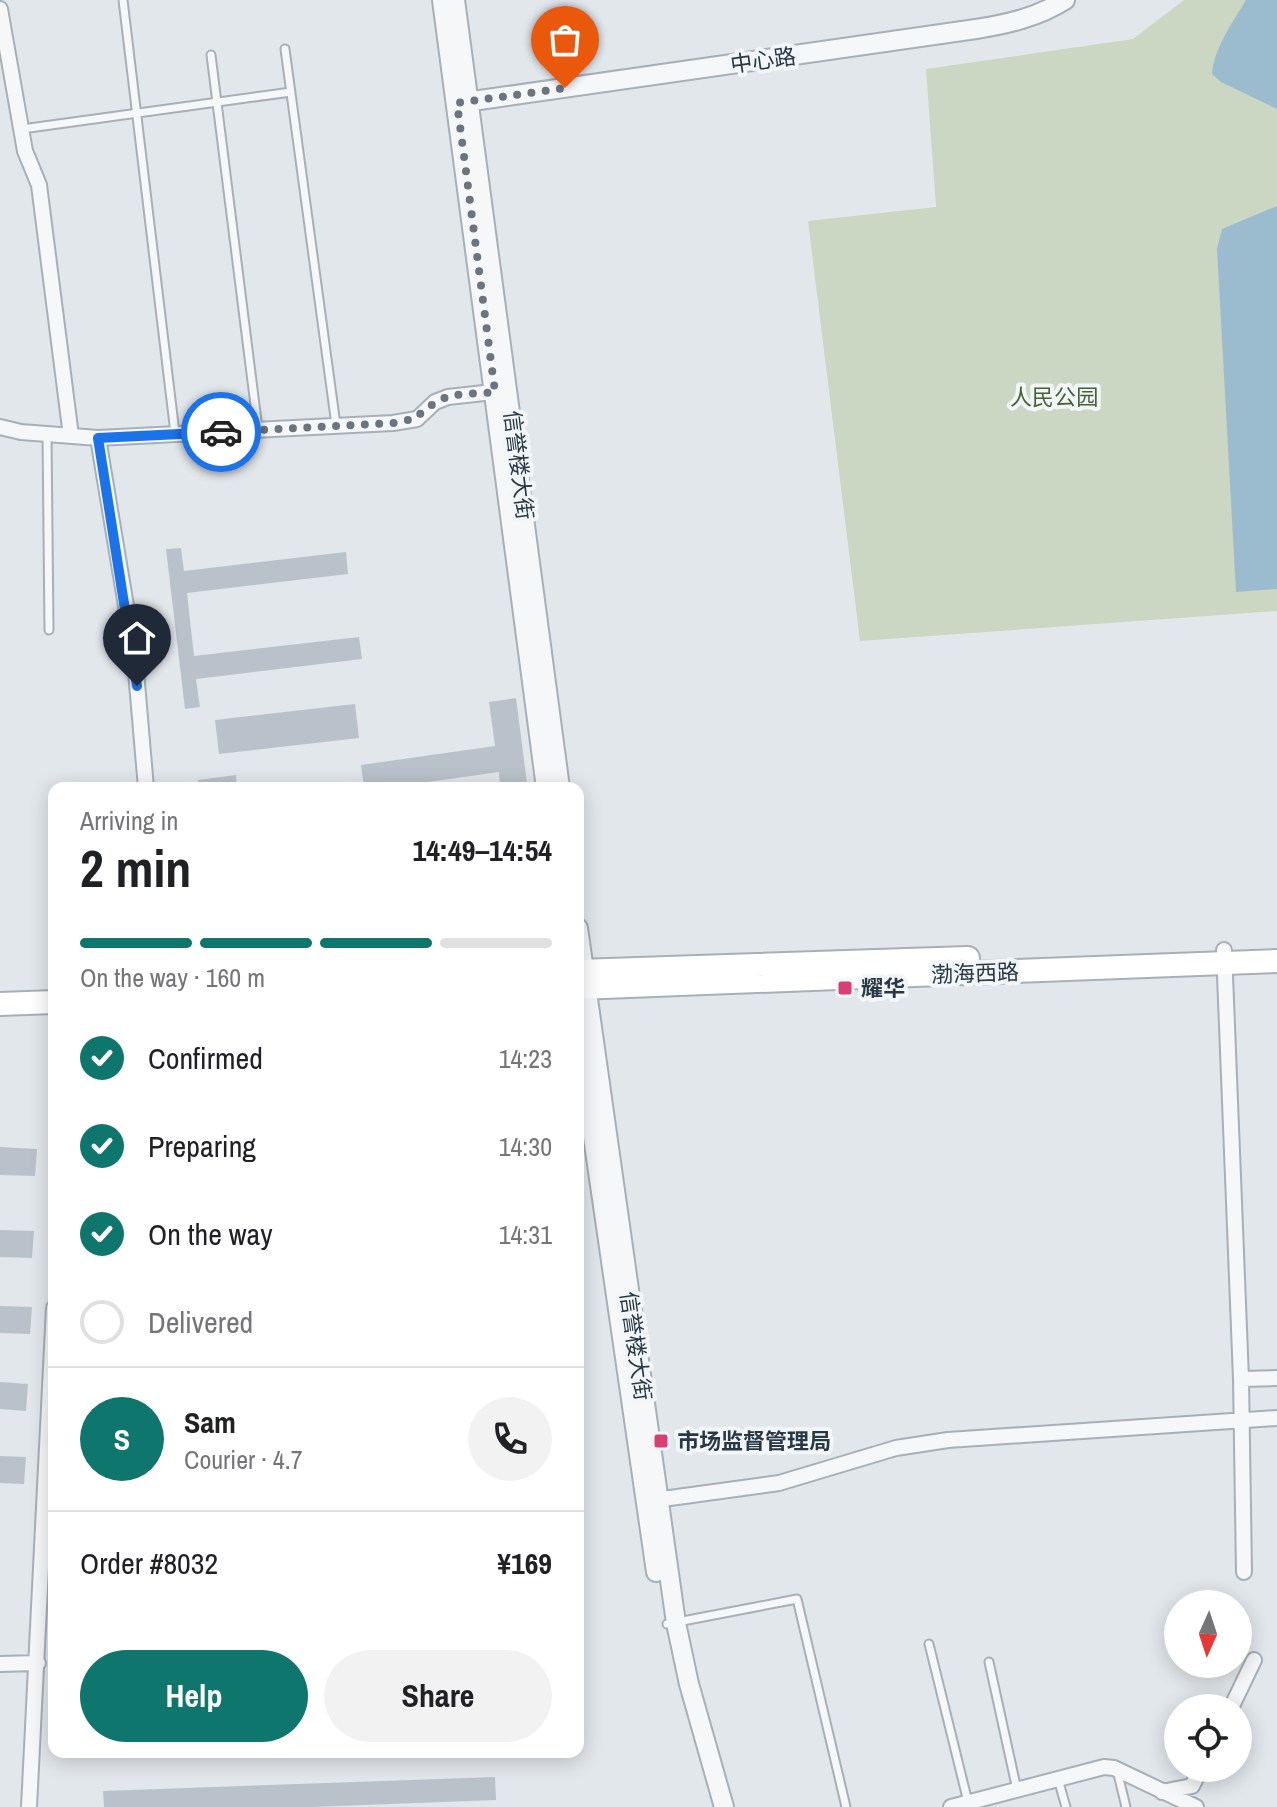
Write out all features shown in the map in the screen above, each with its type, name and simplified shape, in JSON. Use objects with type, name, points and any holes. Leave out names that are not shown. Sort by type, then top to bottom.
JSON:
[{"type":"main road","name":"渤海西路","points":[[1224,957],[1277,948]]},
{"type":"main road","name":"渤海西路","points":[[584,980],[1224,957],[1277,961]]},
{"type":"main road","points":[[0,989],[48,988]]},
{"type":"main road","points":[[0,1004],[48,1002]]},
{"type":"street","name":"信誉楼大街","points":[[442,0],[463,102]]},
{"type":"street","name":"信誉楼大街","points":[[455,0],[463,102],[559,782]]},
{"type":"street","name":"中心路","points":[[463,102],[976,29],[1011,23],[1050,9],[1065,0]]},
{"type":"street","points":[[0,9],[25,151],[39,185],[71,436]]},
{"type":"street","name":"信誉楼大街","points":[[502,391],[545,782]]},
{"type":"street","points":[[0,427],[98,438],[336,425],[417,419],[435,402],[448,397],[502,391]]},
{"type":"street","points":[[98,438],[135,660],[145,782]]},
{"type":"street","points":[[1224,957],[1241,1379],[1244,1572]]},
{"type":"street","name":"信誉楼大街","points":[[584,1003],[650,1501]]},
{"type":"street","name":"信誉楼大街","points":[[584,1072],[650,1501],[672,1624],[712,1807]]},
{"type":"street","points":[[1241,1379],[1277,1378]]},
{"type":"street","points":[[650,1501],[779,1483],[896,1448],[948,1440],[1242,1423],[1277,1418]]},
{"type":"street","points":[[29,1807],[48,1477]]},
{"type":"street","name":"信誉楼大街","points":[[672,1624],[724,1807]]},
{"type":"street","points":[[1238,1694],[1254,1660]]},
{"type":"street","points":[[0,1664],[38,1663]]},
{"type":"street","points":[[951,1807],[1010,1797],[1058,1779],[1104,1767],[1117,1770],[1196,1807]]},
{"type":"street","points":[[1161,1792],[1192,1786],[1194,1782]]},
{"type":"lane","points":[[123,0],[175,435]]},
{"type":"lane","points":[[285,49],[336,425]]},
{"type":"lane","points":[[211,55],[258,429]]},
{"type":"lane","points":[[22,129],[291,92]]},
{"type":"lane","points":[[47,434],[49,630]]},
{"type":"lane","points":[[672,1624],[797,1599],[846,1807]]},
{"type":"lane","points":[[929,1644],[968,1802]]},
{"type":"lane","points":[[989,1662],[1010,1797]]},
{"type":"lane","points":[[1117,1770],[1126,1807]]},
{"type":"lane","points":[[1058,1779],[1066,1807]]},
{"type":"green space","name":"人民公园","points":[[1184,0],[1277,0],[1277,611],[860,641],[808,221],[936,207],[926,69],[1133,39]]},
{"type":"water","points":[[1246,0],[1277,0],[1277,109],[1221,82],[1212,74],[1220,45]]},
{"type":"water","points":[[1277,206],[1277,589],[1236,592],[1217,249],[1222,229]]},
{"type":"building","points":[[181,548],[184,571],[346,552],[348,574],[187,593],[194,656],[359,637],[362,659],[196,679],[200,707],[185,709],[166,549]]},
{"type":"building","points":[[516,698],[527,782],[500,782],[499,772],[428,782],[363,782],[361,765],[495,746],[489,702]]},
{"type":"building","points":[[355,704],[359,738],[219,754],[215,720]]},
{"type":"building","points":[[236,775],[237,782],[198,782]]},
{"type":"building","points":[[0,1147],[37,1149],[35,1176],[0,1175]]},
{"type":"building","points":[[0,1230],[34,1231],[32,1258],[0,1257]]},
{"type":"building","points":[[0,1306],[32,1307],[30,1334],[0,1333]]},
{"type":"building","points":[[0,1382],[28,1384],[26,1411],[0,1409]]},
{"type":"building","points":[[0,1456],[26,1457],[24,1484],[0,1483]]},
{"type":"building","points":[[495,1777],[496,1800],[311,1807],[104,1807],[103,1791]]},
{"type":"way so far","points":[[221,432],[393,423],[417,419],[435,402],[448,397],[495,392],[457,103],[565,88]]},
{"type":"place","name":"耀华","points":[[845,988]]},
{"type":"place","name":"市场监督管理局","points":[[661,1441]]},
{"type":"route","points":[[137,686],[98,438],[221,432]]}]
